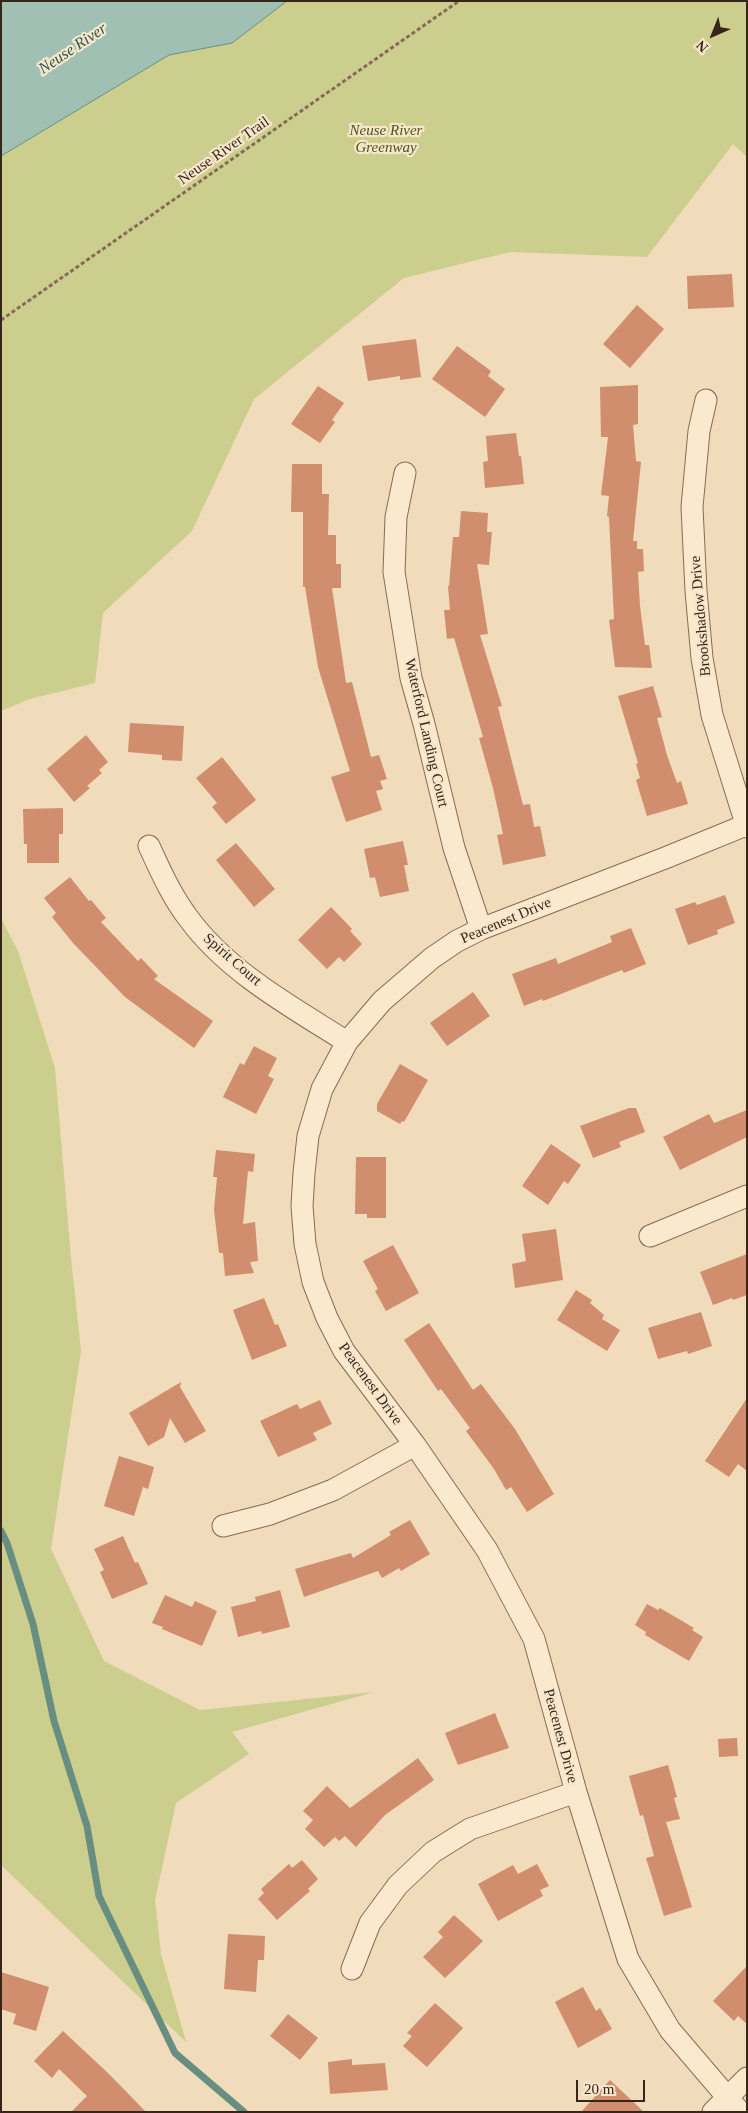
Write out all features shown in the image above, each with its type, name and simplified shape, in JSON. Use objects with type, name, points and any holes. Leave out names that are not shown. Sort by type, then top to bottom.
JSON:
[{"type":"street","name":"Brookshadow Drive","points":[[706,400],[699,431],[692,507],[696,591],[702,658],[712,715],[746,826]]},
{"type":"street","name":"Waterford Landing Court","points":[[405,473],[396,517],[394,572],[410,678],[424,724],[454,848],[481,929]]},
{"type":"street","name":"Peacenest Drive","points":[[727,2107],[670,2030],[628,1959],[576,1792],[534,1639],[487,1550],[415,1445],[344,1351],[327,1318],[313,1282],[305,1244],[302,1206],[308,1136],[322,1089],[348,1042],[382,1001],[404,980],[449,947],[481,929],[746,826]]},
{"type":"street","name":"Spirit Court","points":[[150,846],[168,886],[189,920],[216,950],[253,981],[348,1042]]},
{"type":"street","points":[[650,1236],[747,1196]]},
{"type":"street","points":[[223,1526],[270,1514],[333,1490],[415,1445]]},
{"type":"street","points":[[352,1969],[370,1922],[398,1885],[433,1852],[470,1829],[576,1792]]},
{"type":"street","points":[[727,2107],[747,2078]]},
{"type":"path","name":"Neuse River Trail","points":[[1,320],[459,1]]},
{"type":"green space","name":"Neuse River Greenway","points":[[287,1],[747,1],[747,157],[733,144],[647,257],[510,252],[404,278],[254,399],[192,531],[103,613],[95,683],[30,699],[1,711],[1,156],[169,55],[232,43]]},
{"type":"green space","points":[[1,918],[18,951],[55,1068],[81,1351],[51,1549],[104,1661],[200,1710],[374,1692],[232,1732],[249,1754],[176,1803],[155,1900],[161,1954],[186,2042],[1,1865]]},
{"type":"water","name":"Neuse River","points":[[3,1],[287,1],[232,43],[169,55],[1,156],[1,3]]},
{"type":"building","points":[[732,274],[734,307],[688,309],[687,276]]},
{"type":"building","points":[[637,305],[664,329],[630,368],[603,344]]},
{"type":"building","points":[[416,339],[421,377],[400,380],[400,376],[368,381],[362,346]]},
{"type":"building","points":[[457,346],[491,371],[488,376],[505,389],[485,417],[432,379]]},
{"type":"building","points":[[638,385],[638,424],[633,425],[636,461],[641,462],[633,541],[637,541],[637,549],[643,549],[644,571],[638,572],[640,606],[645,645],[649,645],[652,668],[615,667],[609,620],[614,619],[609,517],[607,516],[609,496],[601,495],[608,437],[601,437],[600,387]]},
{"type":"building","points":[[318,386],[344,403],[332,420],[335,422],[320,443],[291,424]]},
{"type":"building","points":[[516,433],[524,484],[485,488],[483,462],[488,461],[486,436]]},
{"type":"building","points":[[292,464],[322,464],[322,494],[329,494],[328,535],[336,535],[336,564],[341,564],[341,588],[332,588],[346,683],[352,682],[371,757],[379,755],[387,779],[380,781],[383,789],[376,791],[382,810],[346,822],[331,777],[350,771],[318,667],[305,587],[303,587],[303,512],[291,512]]},
{"type":"building","points":[[461,511],[488,513],[487,532],[492,532],[489,565],[477,564],[488,634],[480,635],[502,706],[498,707],[523,805],[530,804],[534,827],[540,826],[546,856],[503,865],[497,835],[503,834],[479,738],[483,737],[454,638],[447,639],[444,610],[450,610],[448,586],[453,537],[459,537]]},
{"type":"building","points":[[653,686],[662,717],[657,718],[667,755],[677,783],[681,781],[688,804],[647,816],[636,780],[640,778],[636,764],[638,763],[618,696]]},
{"type":"building","points":[[130,723],[184,726],[182,761],[162,760],[162,755],[128,752]]},
{"type":"building","points":[[86,735],[108,762],[99,770],[102,773],[87,786],[90,788],[74,802],[47,769]]},
{"type":"building","points":[[222,757],[256,800],[226,824],[212,807],[217,803],[196,778]]},
{"type":"building","points":[[63,808],[63,834],[59,834],[59,863],[27,863],[27,844],[24,844],[23,809]]},
{"type":"building","points":[[403,841],[408,865],[404,865],[409,891],[380,897],[375,877],[370,878],[364,849]]},
{"type":"building","points":[[236,843],[275,889],[254,907],[216,860]]},
{"type":"building","points":[[70,877],[89,901],[91,900],[106,918],[101,922],[138,961],[141,958],[158,976],[154,979],[213,1021],[194,1048],[125,997],[73,943],[52,917],[56,913],[44,898]]},
{"type":"building","points":[[725,895],[735,923],[717,930],[718,934],[688,945],[675,909],[695,902],[697,905]]},
{"type":"building","points":[[331,907],[352,929],[350,931],[362,944],[344,962],[339,957],[327,969],[298,940]]},
{"type":"building","points":[[631,928],[646,964],[624,973],[622,970],[543,1001],[542,999],[524,1006],[512,974],[556,958],[558,964],[612,942],[610,936]]},
{"type":"building","points":[[473,992],[490,1016],[447,1046],[430,1023]]},
{"type":"building","points":[[254,1046],[277,1058],[268,1076],[274,1079],[256,1114],[223,1097],[240,1063],[244,1065]]},
{"type":"building","points":[[400,1064],[428,1080],[404,1122],[402,1121],[400,1124],[377,1111],[377,1104]]},
{"type":"building","points":[[629,1108],[636,1108],[645,1132],[619,1142],[621,1147],[593,1158],[580,1126]]},
{"type":"building","points":[[747,1110],[747,1137],[680,1170],[663,1137],[709,1114],[714,1123]]},
{"type":"building","points":[[551,1144],[581,1165],[568,1184],[564,1181],[548,1205],[522,1186]]},
{"type":"building","points":[[216,1150],[255,1154],[253,1172],[248,1171],[243,1224],[255,1222],[258,1261],[250,1262],[254,1273],[225,1276],[223,1253],[219,1253],[214,1210],[217,1177],[213,1177]]},
{"type":"building","points":[[356,1157],[386,1157],[386,1218],[367,1218],[367,1214],[355,1214]]},
{"type":"building","points":[[556,1229],[563,1280],[515,1288],[512,1264],[526,1261],[522,1234]]},
{"type":"building","points":[[393,1245],[419,1293],[386,1311],[375,1291],[378,1289],[363,1261]]},
{"type":"building","points":[[747,1254],[747,1295],[713,1305],[700,1272]]},
{"type":"building","points":[[576,1290],[592,1300],[590,1303],[604,1315],[602,1319],[620,1330],[607,1351],[557,1320]]},
{"type":"building","points":[[264,1298],[275,1325],[278,1324],[287,1346],[252,1360],[233,1310]]},
{"type":"building","points":[[701,1312],[712,1346],[688,1354],[687,1351],[658,1359],[648,1328]]},
{"type":"building","points":[[429,1323],[473,1390],[481,1384],[515,1429],[554,1494],[527,1512],[511,1487],[506,1490],[494,1469],[466,1431],[470,1428],[441,1389],[438,1391],[404,1340]]},
{"type":"building","points":[[181,1382],[180,1387],[206,1431],[185,1443],[170,1418],[164,1437],[148,1446],[129,1413]]},
{"type":"building","points":[[747,1398],[747,1471],[738,1464],[729,1477],[705,1461]]},
{"type":"building","points":[[320,1400],[332,1424],[313,1433],[317,1440],[278,1457],[260,1421],[297,1404],[300,1409]]},
{"type":"building","points":[[119,1456],[154,1467],[148,1489],[143,1487],[134,1516],[104,1506]]},
{"type":"building","points":[[410,1520],[430,1554],[401,1571],[399,1568],[382,1578],[378,1571],[304,1597],[295,1569],[351,1553],[353,1558],[391,1535],[389,1532]]},
{"type":"building","points":[[123,1536],[135,1563],[138,1562],[148,1584],[112,1599],[100,1572],[104,1570],[94,1549]]},
{"type":"building","points":[[280,1590],[290,1627],[262,1634],[261,1631],[238,1637],[231,1607],[256,1601],[255,1597]]},
{"type":"building","points":[[165,1595],[192,1607],[195,1601],[217,1611],[202,1646],[152,1623]]},
{"type":"building","points":[[647,1604],[658,1610],[660,1608],[694,1628],[692,1630],[703,1637],[689,1661],[645,1635],[646,1632],[635,1625]]},
{"type":"building","points":[[495,1713],[509,1748],[458,1765],[445,1733]]},
{"type":"building","points":[[737,1738],[738,1756],[719,1757],[718,1739]]},
{"type":"building","points":[[418,1758],[434,1780],[385,1815],[356,1847],[345,1836],[339,1841],[335,1837],[324,1847],[305,1829],[313,1820],[303,1811],[327,1786],[350,1808]]},
{"type":"building","points":[[668,1765],[677,1797],[674,1798],[680,1819],[666,1822],[692,1907],[664,1916],[646,1858],[654,1856],[643,1815],[640,1816],[629,1776]]},
{"type":"building","points":[[302,1860],[318,1879],[308,1889],[310,1891],[277,1920],[258,1899],[264,1893],[261,1889],[289,1864],[292,1868]]},
{"type":"building","points":[[537,1864],[549,1886],[540,1890],[543,1896],[498,1921],[478,1884],[513,1865],[518,1874]]},
{"type":"building","points":[[454,1915],[483,1941],[445,1978],[423,1957],[443,1937],[438,1932]]},
{"type":"building","points":[[228,1934],[265,1936],[264,1960],[258,1960],[256,1992],[224,1989]]},
{"type":"building","points":[[747,1966],[747,2024],[738,2016],[734,2021],[713,2001]]},
{"type":"building","points":[[1,1972],[49,1987],[36,2031],[13,2024],[16,2014],[1,2009]]},
{"type":"building","points":[[583,1987],[596,2011],[600,2008],[612,2029],[578,2048],[555,2002]]},
{"type":"building","points":[[435,2003],[463,2028],[427,2067],[403,2046],[412,2036],[407,2033]]},
{"type":"building","points":[[288,2014],[318,2038],[300,2060],[270,2036]]},
{"type":"building","points":[[63,2031],[146,2112],[71,2112],[87,2096],[59,2069],[52,2078],[34,2061]]},
{"type":"building","points":[[352,2059],[352,2065],[385,2063],[388,2090],[330,2094],[328,2062]]},
{"type":"building","points":[[610,2080],[644,2112],[581,2112]]},
{"type":"waterway","points":[[1,1531],[7,1543],[33,1624],[54,1721],[87,1826],[99,1896],[175,2053],[244,2112]]}]
